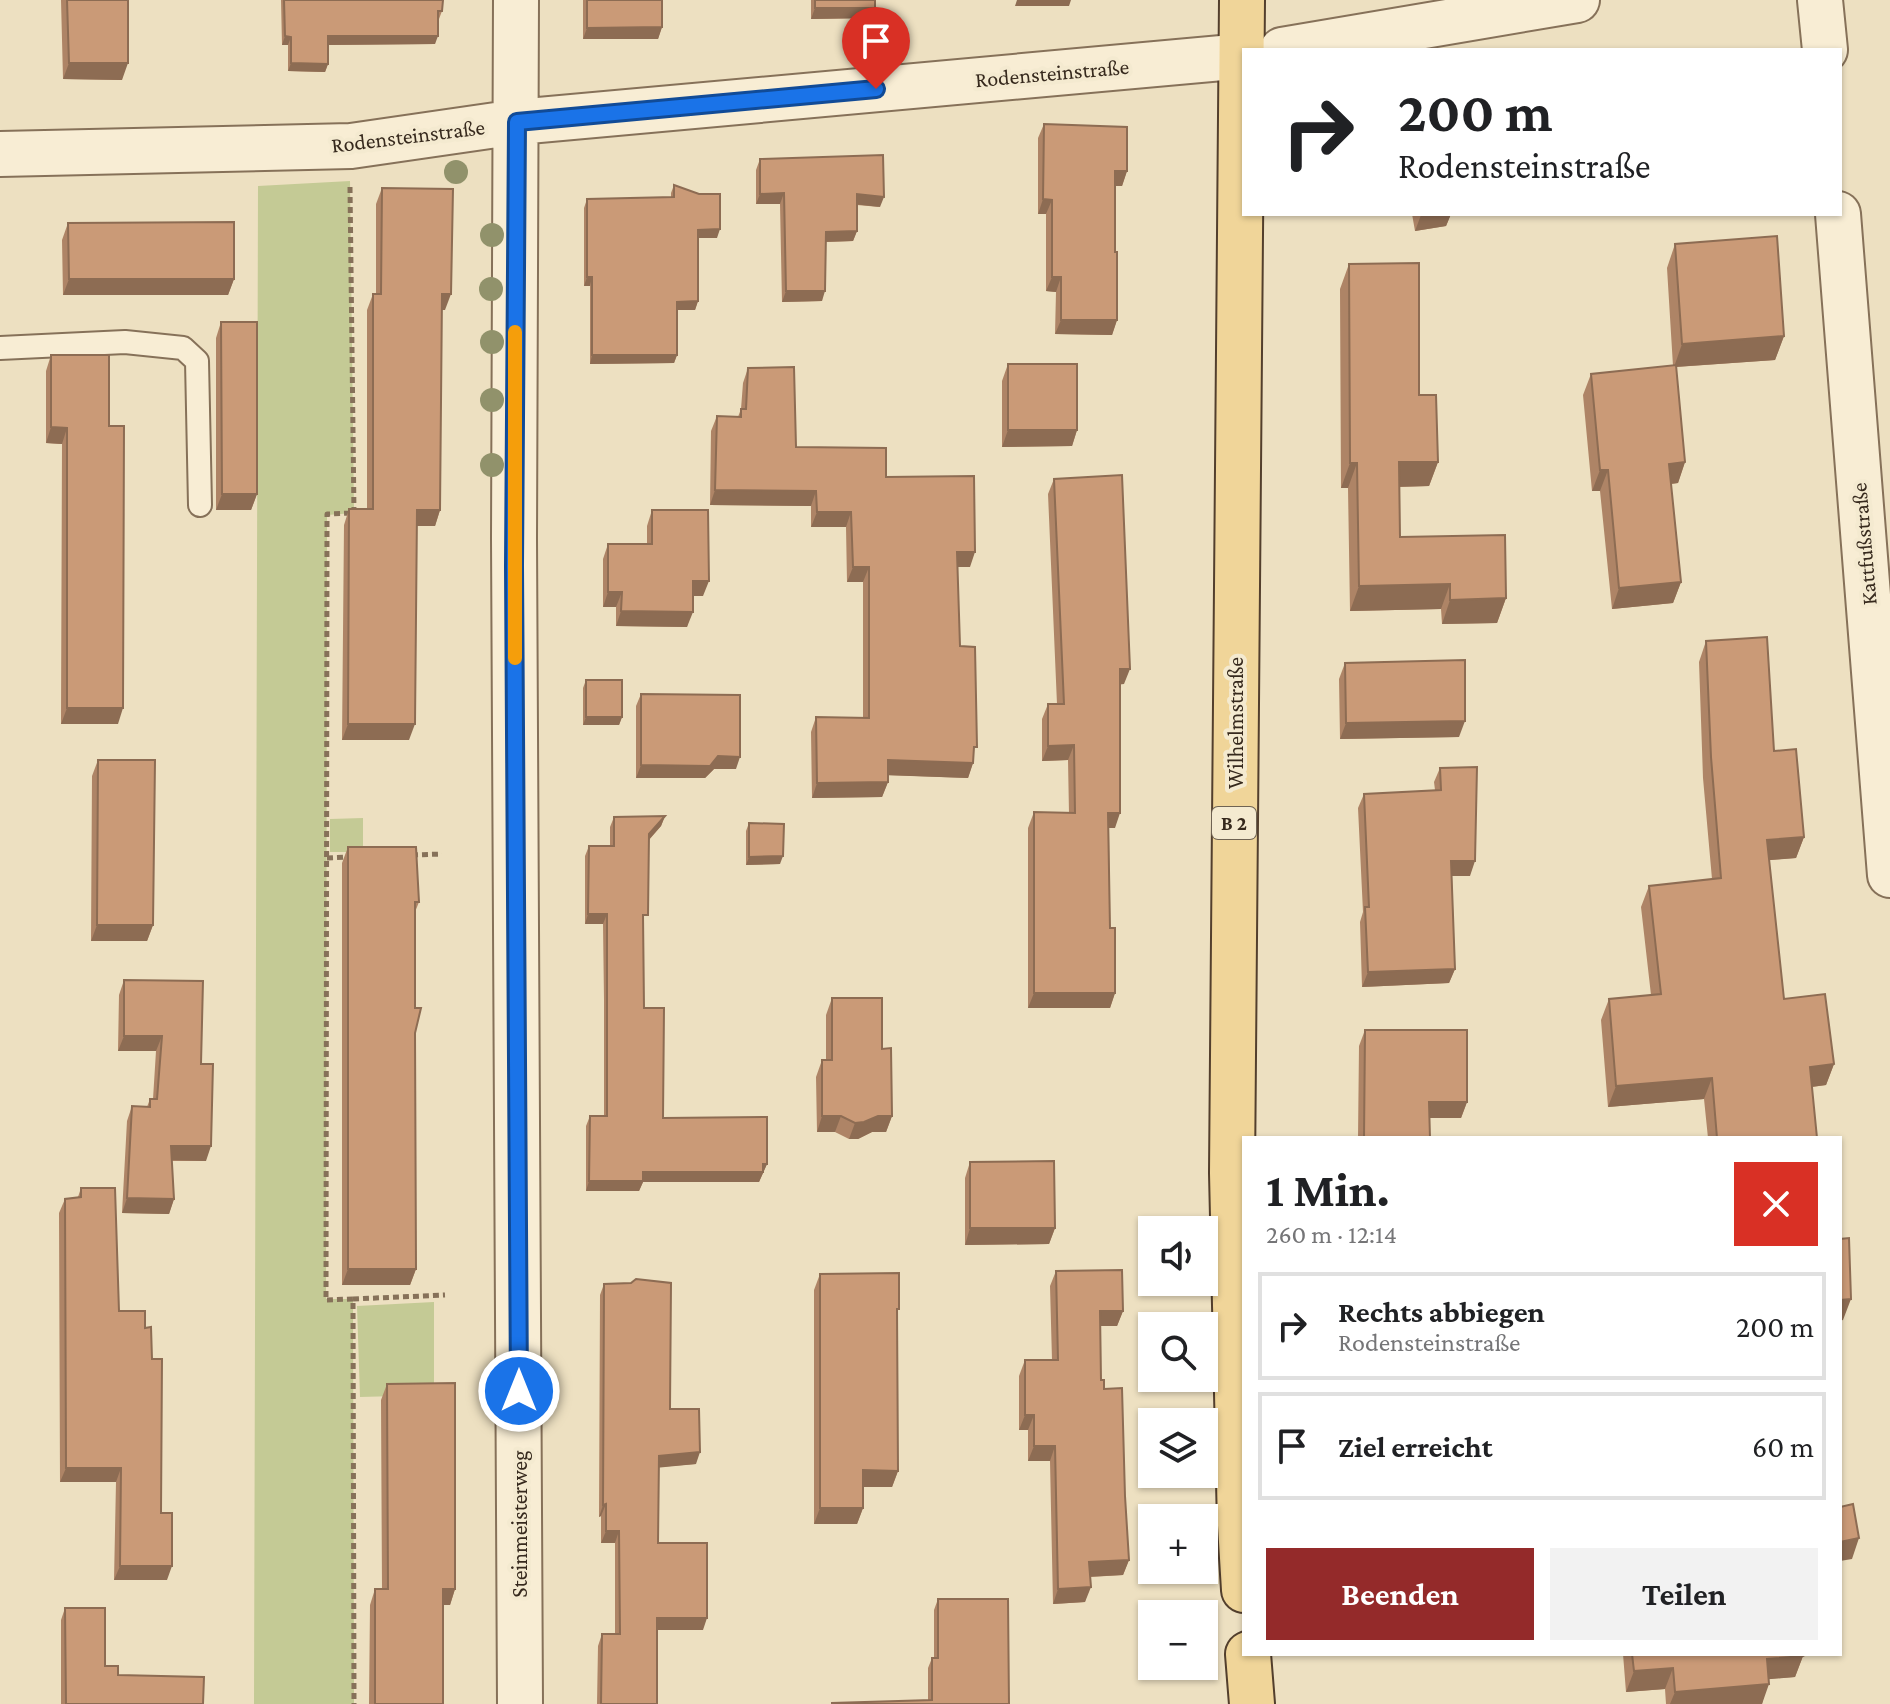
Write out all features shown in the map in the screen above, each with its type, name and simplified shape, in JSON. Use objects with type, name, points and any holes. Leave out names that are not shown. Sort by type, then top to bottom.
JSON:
[{"type":"main road","name":"Wilhelmstraße","points":[[1242,0],[1254,48]]},
{"type":"main road","name":"Wilhelmstraße","points":[[1242,145],[1239,165],[1232,1214],[1242,1558]]},
{"type":"main road","points":[[1248,1656],[1252,1704]]},
{"type":"street","name":"Steinmeisterweg","points":[[516,0],[514,554],[520,1704]]},
{"type":"street","name":"Rodensteinstraße","points":[[1292,48],[1577,0]]},
{"type":"street","points":[[1820,0],[1825,48]]},
{"type":"street","name":"Rodensteinstraße","points":[[0,154],[351,146],[517,122],[1242,55]]},
{"type":"street","name":"Kattfußstraße","points":[[1838,216],[1890,875]]},
{"type":"lane","points":[[0,348],[125,342],[183,348],[197,361],[200,505]]},
{"type":"path","points":[[350,181],[354,513],[327,514],[326,1300],[445,1295]]},
{"type":"path","points":[[399,855],[442,854]]},
{"type":"path","points":[[327,858],[356,857]]},
{"type":"path","points":[[353,1299],[354,1704]]},
{"type":"green space","points":[[350,181],[354,513],[327,515],[326,1299],[353,1299],[354,1704],[254,1704],[258,186]]},
{"type":"green space","points":[[363,818],[363,852],[330,852],[330,819]]},
{"type":"green space","points":[[434,1302],[434,1395],[360,1397],[357,1306]]},
{"type":"building","points":[[67,0],[128,0],[128,63],[69,63]]},
{"type":"building","points":[[284,0],[443,0],[442,11],[438,11],[438,36],[328,36],[328,64],[291,63],[291,37],[285,36]]},
{"type":"building","points":[[587,0],[662,0],[662,27],[587,28]]},
{"type":"building","points":[[815,0],[875,0],[875,8],[815,8]]},
{"type":"building","points":[[1044,124],[1127,127],[1127,171],[1115,171],[1117,320],[1061,320],[1061,277],[1052,277],[1052,200],[1043,199]]},
{"type":"building","points":[[883,155],[884,197],[857,194],[857,231],[826,232],[825,291],[786,291],[784,193],[760,194],[760,159]]},
{"type":"building","points":[[674,185],[699,194],[720,194],[720,229],[698,230],[698,301],[677,302],[677,355],[592,355],[592,277],[587,277],[587,199],[674,197]]},
{"type":"building","points":[[382,188],[453,189],[451,294],[442,294],[440,510],[417,510],[415,724],[348,724],[349,509],[373,509],[373,294],[381,294]]},
{"type":"building","points":[[234,222],[234,279],[69,279],[68,223]]},
{"type":"building","points":[[1777,236],[1784,336],[1682,344],[1675,244]]},
{"type":"building","points":[[1419,263],[1419,395],[1436,395],[1438,462],[1399,462],[1400,537],[1505,535],[1506,598],[1450,600],[1450,584],[1359,586],[1357,463],[1350,463],[1349,264]]},
{"type":"building","points":[[221,322],[257,322],[257,494],[222,494]]},
{"type":"building","points":[[51,355],[109,355],[109,426],[124,426],[123,708],[67,708],[67,428],[51,427]]},
{"type":"building","points":[[1008,364],[1077,364],[1077,430],[1008,430]]},
{"type":"building","points":[[1676,365],[1685,462],[1669,464],[1681,582],[1619,588],[1608,470],[1600,470],[1591,374]]},
{"type":"building","points":[[794,367],[796,447],[886,448],[886,477],[974,476],[975,552],[957,552],[960,646],[975,647],[977,747],[974,747],[973,763],[888,760],[888,782],[817,783],[816,717],[869,718],[869,567],[853,567],[851,512],[817,512],[816,491],[715,490],[717,416],[741,417],[741,409],[746,409],[748,368]]},
{"type":"building","points":[[1122,475],[1130,669],[1120,669],[1120,813],[1108,813],[1110,928],[1115,928],[1115,993],[1034,993],[1034,812],[1075,813],[1074,745],[1048,746],[1048,704],[1064,704],[1054,479]]},
{"type":"building","points":[[652,510],[708,510],[709,581],[693,581],[693,612],[621,611],[622,592],[608,592],[608,544],[652,544]]},
{"type":"building","points":[[1767,637],[1774,751],[1796,749],[1804,837],[1767,840],[1784,999],[1825,994],[1834,1064],[1810,1067],[1817,1136],[1717,1136],[1712,1078],[1616,1086],[1609,999],[1661,994],[1649,886],[1721,878],[1706,641]]},
{"type":"building","points":[[1465,660],[1465,721],[1346,723],[1345,663]]},
{"type":"building","points":[[586,680],[622,680],[622,717],[586,717]]},
{"type":"building","points":[[641,694],[740,695],[740,757],[718,756],[710,766],[641,765]]},
{"type":"building","points":[[98,760],[155,760],[153,925],[97,925]]},
{"type":"building","points":[[1477,767],[1475,861],[1451,861],[1455,969],[1368,972],[1365,907],[1369,907],[1364,794],[1441,790],[1440,768]]},
{"type":"building","points":[[665,816],[649,834],[648,915],[643,915],[644,1008],[664,1008],[663,1118],[767,1117],[767,1164],[763,1164],[763,1172],[643,1172],[643,1181],[589,1181],[590,1116],[607,1116],[607,914],[588,914],[589,846],[614,846],[614,817]]},
{"type":"building","points":[[749,823],[784,824],[783,856],[749,857]]},
{"type":"building","points":[[348,847],[416,847],[419,902],[415,902],[415,1008],[421,1008],[415,1033],[416,1269],[348,1269]]},
{"type":"building","points":[[124,980],[203,981],[201,1064],[213,1064],[211,1146],[171,1146],[174,1199],[127,1198],[132,1106],[150,1107],[150,1099],[157,1099],[162,1036],[124,1036]]},
{"type":"building","points":[[832,998],[882,998],[882,1049],[891,1048],[892,1116],[878,1116],[855,1123],[841,1116],[822,1116],[822,1060],[832,1060]]},
{"type":"building","points":[[1365,1030],[1467,1030],[1467,1102],[1429,1102],[1430,1136],[1364,1136]]},
{"type":"building","points":[[1054,1161],[1055,1228],[970,1228],[970,1162]]},
{"type":"building","points":[[81,1188],[115,1188],[119,1311],[145,1311],[145,1328],[151,1327],[152,1359],[162,1359],[161,1513],[172,1513],[172,1566],[120,1566],[121,1468],[66,1468],[65,1199],[81,1197]]},
{"type":"building","points":[[1849,1238],[1851,1299],[1842,1300],[1842,1239]]},
{"type":"building","points":[[1122,1270],[1123,1311],[1100,1311],[1101,1380],[1104,1380],[1104,1389],[1122,1388],[1129,1560],[1089,1562],[1091,1587],[1058,1589],[1055,1446],[1034,1446],[1034,1415],[1025,1415],[1025,1360],[1058,1360],[1056,1271]]},
{"type":"building","points":[[899,1273],[898,1471],[863,1470],[863,1508],[820,1508],[820,1274]]},
{"type":"building","points":[[636,1279],[671,1283],[670,1409],[699,1409],[700,1452],[659,1456],[658,1543],[707,1543],[707,1618],[657,1618],[657,1704],[601,1704],[602,1634],[620,1634],[619,1531],[606,1531],[606,1504],[603,1505],[604,1284],[631,1283]]},
{"type":"building","points":[[455,1383],[455,1589],[443,1589],[443,1704],[375,1704],[375,1589],[388,1589],[387,1384]]},
{"type":"building","points":[[1853,1504],[1859,1538],[1842,1542],[1842,1507]]},
{"type":"building","points":[[938,1599],[1008,1599],[1009,1704],[832,1704],[932,1700],[932,1658],[938,1658]]},
{"type":"building","points":[[65,1608],[105,1608],[105,1666],[118,1666],[118,1675],[204,1677],[203,1704],[66,1704]]},
{"type":"building","points":[[1632,1656],[1803,1656],[1767,1659],[1769,1684],[1675,1692],[1673,1668],[1634,1671]]},
{"type":"slow traffic","points":[[515,332],[515,658]]},
{"type":"route","points":[[519,1391],[514,566],[517,122],[876,89]]}]
